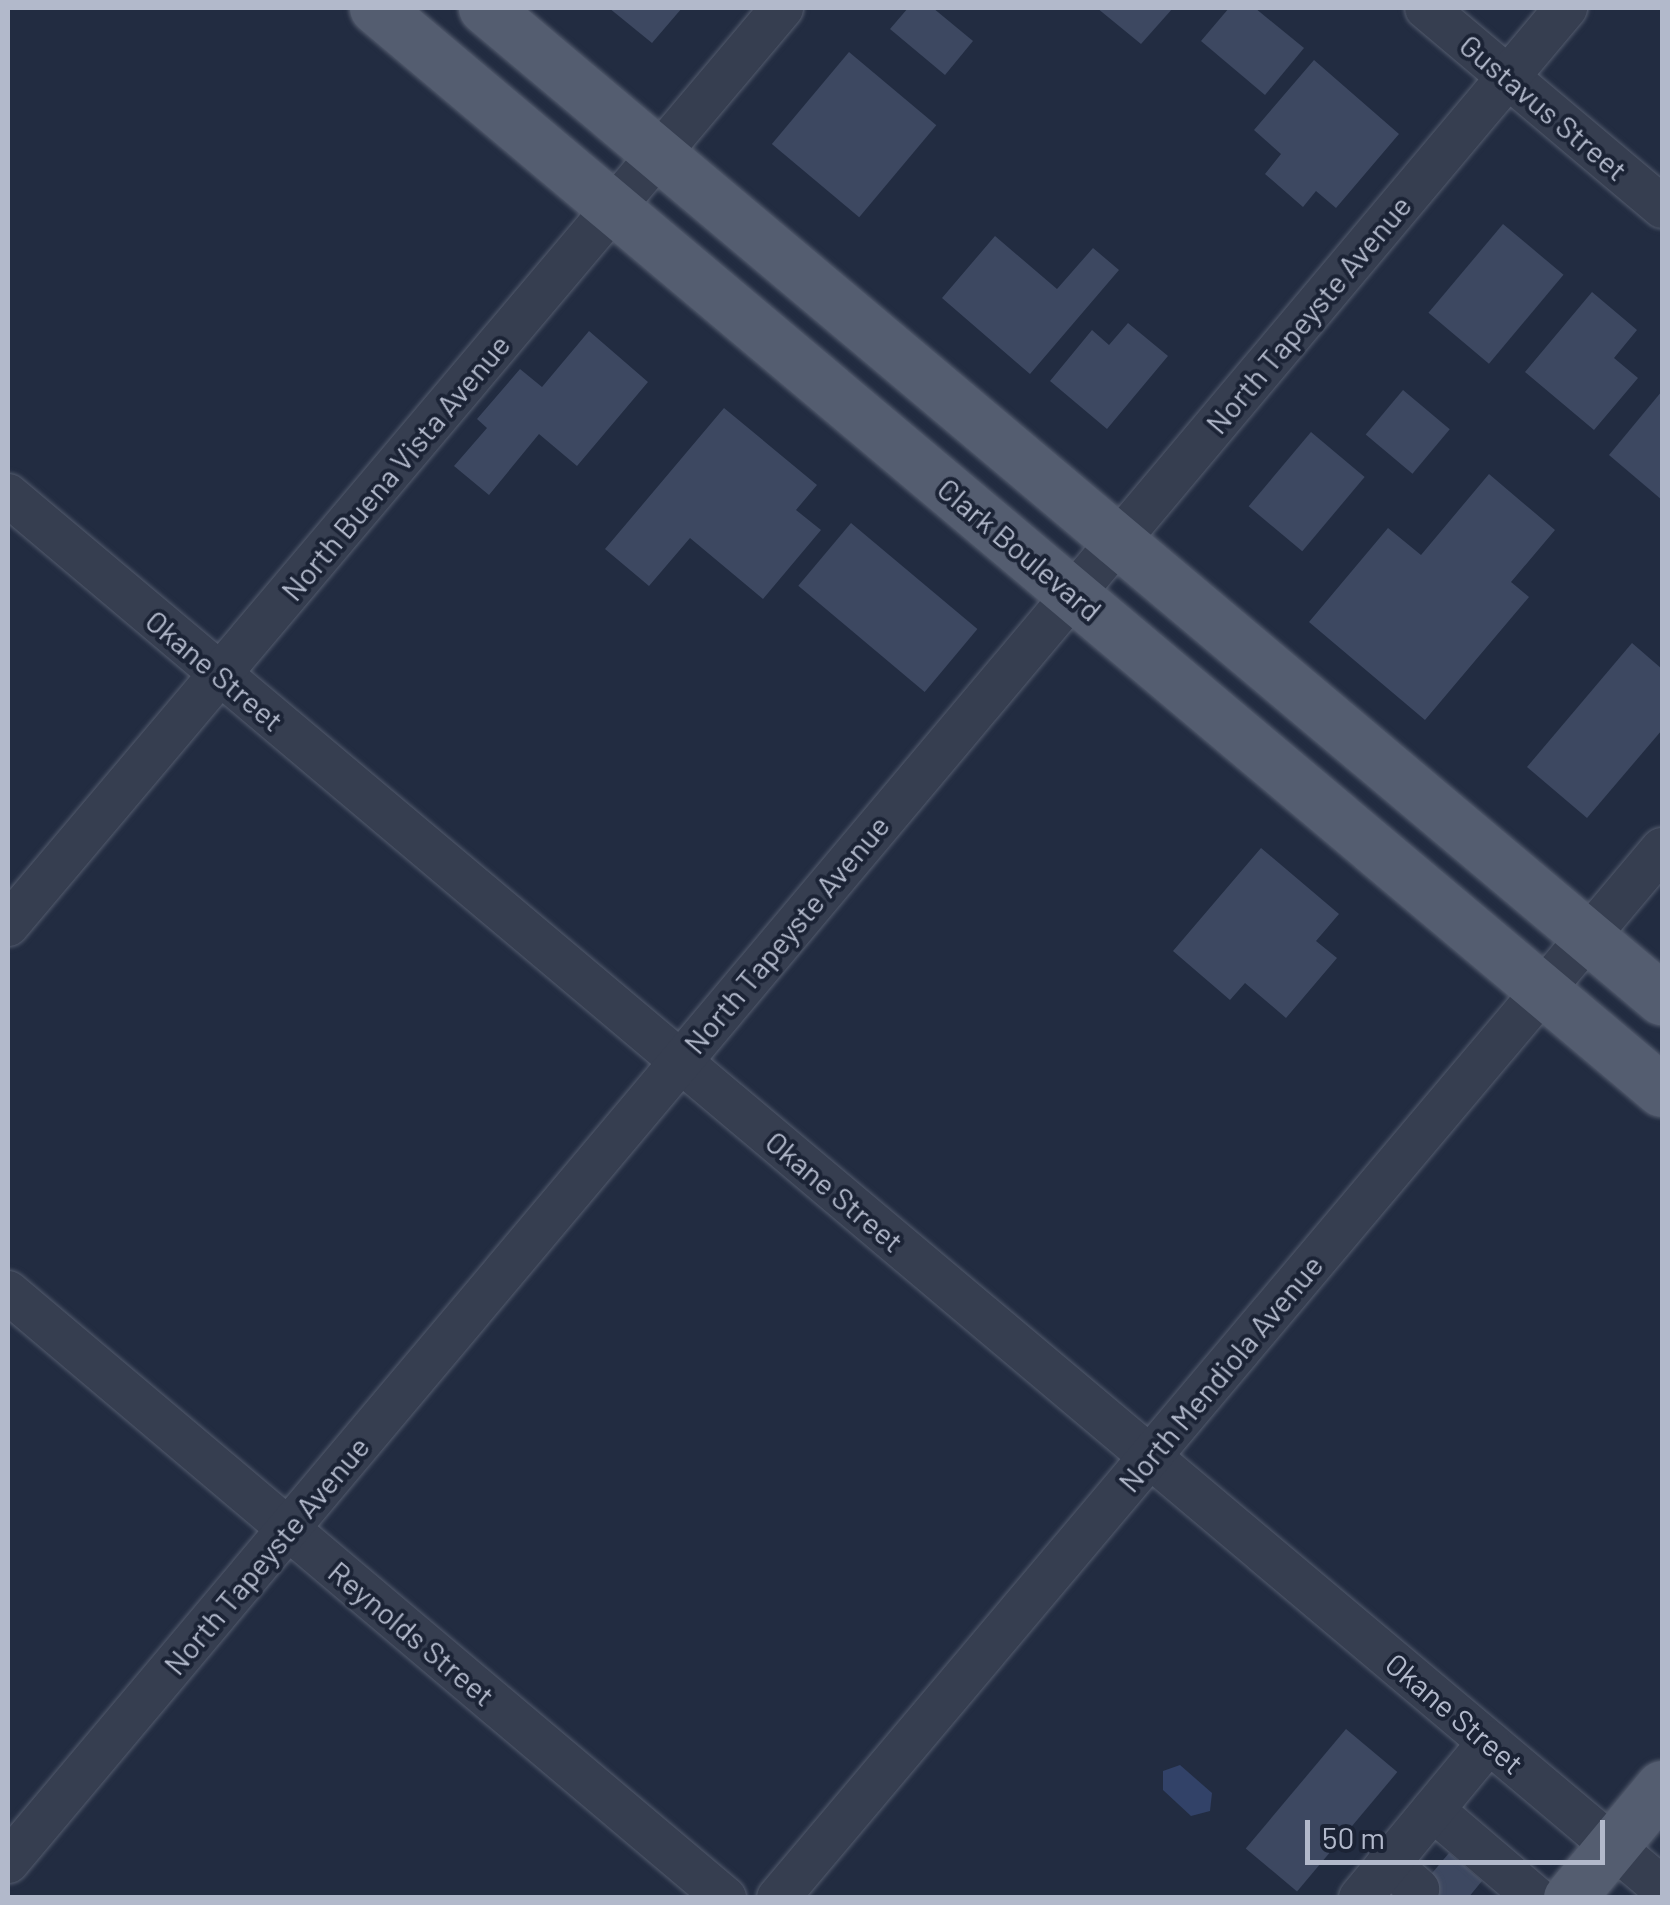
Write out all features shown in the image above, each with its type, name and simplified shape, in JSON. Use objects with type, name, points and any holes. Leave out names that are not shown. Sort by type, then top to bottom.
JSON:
[{"type":"main road","name":"Clark Boulevard","points":[[376,8],[1662,1091]]},
{"type":"main road","points":[[485,8],[1662,999]]},
{"type":"main road","points":[[1570,1898],[1662,1787]]},
{"type":"street","name":"North Buena Vista Avenue","points":[[8,925],[782,8]]},
{"type":"street","name":"Gustavus Street","points":[[1426,8],[1662,208]]},
{"type":"street","name":"North Tapeyste Avenue","points":[[8,1862],[1566,8]]},
{"type":"street","name":"Okane Street","points":[[8,494],[1662,1888]]},
{"type":"street","name":"North Mendiola Avenue","points":[[778,1898],[1662,848]]},
{"type":"street","name":"Reynolds Street","points":[[8,1292],[725,1898]]},
{"type":"street","points":[[1360,1898],[1403,1876],[1433,1810],[1489,1742]]},
{"type":"street","points":[[1433,1810],[1536,1898]]},
{"type":"water","points":[[1180,1765],[1212,1793],[1210,1811],[1191,1816],[1163,1790],[1163,1771]]},
{"type":"building","points":[[609,8],[682,8],[652,43]]},
{"type":"building","points":[[908,8],[933,8],[973,41],[945,75],[890,29]]},
{"type":"building","points":[[1097,8],[1173,8],[1141,44]]},
{"type":"building","points":[[1229,8],[1255,8],[1304,48],[1265,95],[1201,41]]},
{"type":"building","points":[[849,52],[936,125],[859,217],[772,144]]},
{"type":"building","points":[[1314,60],[1399,134],[1336,208],[1316,191],[1303,207],[1265,174],[1281,154],[1254,130]]},
{"type":"building","points":[[1503,224],[1564,275],[1489,364],[1428,313]]},
{"type":"building","points":[[995,236],[1057,289],[1093,248],[1119,270],[1030,374],[942,298]]},
{"type":"building","points":[[1592,292],[1637,330],[1614,358],[1638,378],[1594,430],[1525,372]]},
{"type":"building","points":[[1128,323],[1168,356],[1107,429],[1050,381],[1092,330],[1109,345]]},
{"type":"building","points":[[589,331],[648,382],[577,466],[539,434],[489,495],[454,466],[487,428],[477,419],[520,369],[542,387]]},
{"type":"building","points":[[1403,390],[1450,429],[1412,474],[1366,434]]},
{"type":"building","points":[[1662,391],[1662,500],[1609,455]]},
{"type":"building","points":[[724,408],[817,485],[796,510],[821,530],[763,599],[690,538],[649,586],[605,549]]},
{"type":"building","points":[[1311,432],[1365,477],[1302,551],[1249,506]]},
{"type":"building","points":[[1489,474],[1555,530],[1511,582],[1529,597],[1425,720],[1309,622],[1388,528],[1421,555]]},
{"type":"building","points":[[851,523],[977,629],[925,692],[798,586]]},
{"type":"building","points":[[1632,643],[1662,669],[1662,730],[1587,818],[1527,767]]},
{"type":"building","points":[[1261,848],[1339,914],[1316,941],[1337,958],[1286,1018],[1245,983],[1230,1000],[1173,951]]},
{"type":"building","points":[[1346,1729],[1397,1772],[1297,1892],[1246,1849]]},
{"type":"building","points":[[1449,1853],[1482,1881],[1468,1898],[1411,1898]]}]
